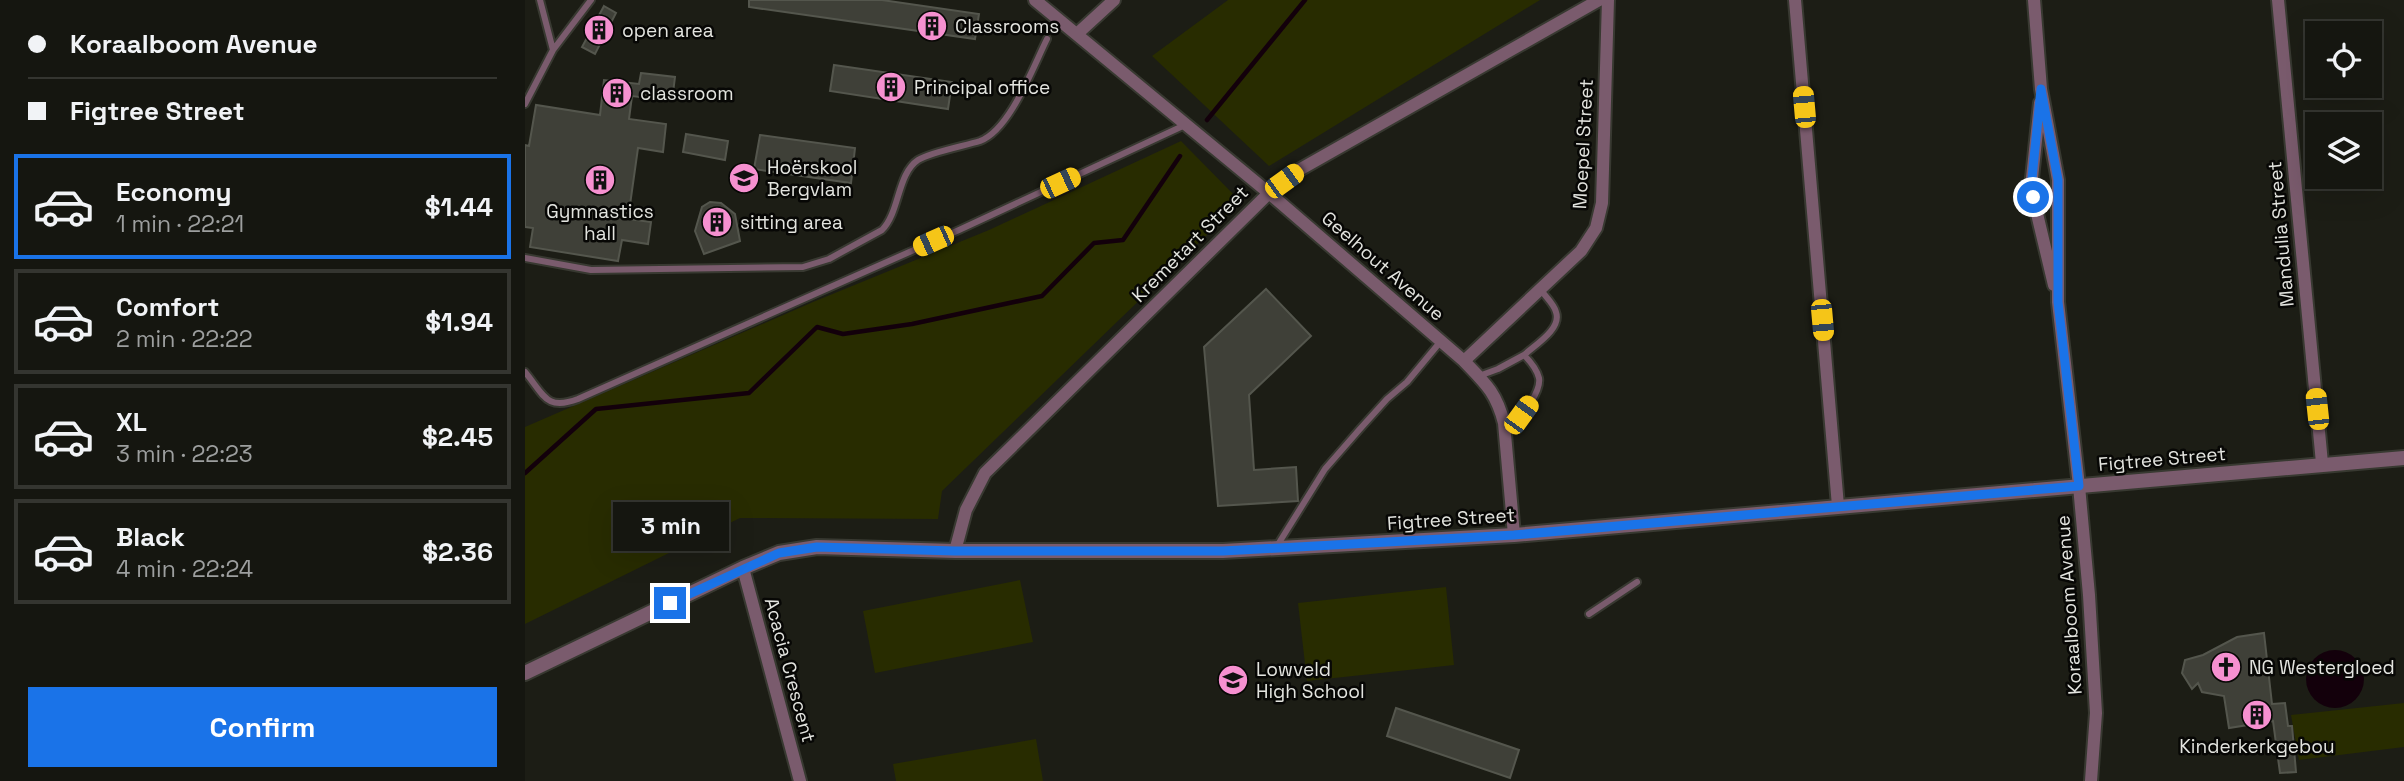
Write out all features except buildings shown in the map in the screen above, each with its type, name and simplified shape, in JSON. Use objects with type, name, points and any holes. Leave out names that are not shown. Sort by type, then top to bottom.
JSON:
[{"type":"street","name":"Geelhout Avenue","points":[[1035,0],[1269,192],[1464,361],[1488,385],[1499,405],[1505,437],[1514,535]]},
{"type":"street","points":[[1077,34],[1114,0]]},
{"type":"street","name":"Kremetart Street","points":[[955,551],[966,510],[985,473],[1269,192],[1299,170],[1598,0]]},
{"type":"street","name":"Moepel Street","points":[[1464,361],[1581,251],[1596,228],[1602,204],[1608,0]]},
{"type":"street","points":[[1795,0],[1837,506]]},
{"type":"street","name":"Koraalboom Avenue","points":[[2034,0],[2041,89],[2058,180],[2058,302],[2089,595],[2096,713],[2091,781]]},
{"type":"street","name":"Mandulia Street","points":[[2278,0],[2322,463]]},
{"type":"street","name":"Koraalboom Avenue","points":[[2041,89],[2032,178],[2033,197],[2058,302]]},
{"type":"street","name":"Figtree Street","points":[[525,673],[743,568],[779,553],[817,547],[955,551],[1223,551],[1514,535],[2404,458]]},
{"type":"street","name":"Acacia Crescent","points":[[743,568],[800,781]]},
{"type":"lane","points":[[540,0],[553,50]]},
{"type":"lane","points":[[525,104],[553,50],[591,0]]},
{"type":"lane","points":[[525,258],[591,270],[803,267],[829,259],[888,224],[906,174],[919,159],[984,139],[997,128],[1016,101],[1047,39]]},
{"type":"lane","points":[[525,372],[550,402],[563,404],[578,399],[959,230],[1187,124]]},
{"type":"lane","points":[[1479,376],[1524,355],[1558,321],[1556,310],[1540,289]]},
{"type":"lane","points":[[1276,548],[1325,469],[1368,420],[1407,382],[1441,341]]},
{"type":"lane","points":[[1505,437],[1539,388],[1539,375],[1524,355]]},
{"type":"lane","points":[[1589,614],[1637,582]]},
{"type":"green space","points":[[1228,0],[1540,0],[1269,166],[1152,56]]},
{"type":"green space","points":[[1181,141],[1241,202],[942,491],[938,519],[740,518],[525,624],[525,427],[813,302],[989,230]]},
{"type":"green space","points":[[1020,580],[1033,642],[875,673],[863,611]]},
{"type":"green space","points":[[1446,587],[1454,665],[1307,681],[1298,603]]},
{"type":"green space","points":[[2404,703],[2404,747],[2299,760],[2291,715]]},
{"type":"green space","points":[[1036,739],[1043,781],[896,781],[893,764]]},
{"type":"shaded area","points":[[2329,650],[2341,650],[2356,658],[2364,673],[2364,685],[2356,700],[2341,708],[2329,708],[2314,700],[2306,685],[2306,673],[2314,658]]},
{"type":"waterway","points":[[1207,120],[1305,0]]},
{"type":"waterway","points":[[525,473],[596,409],[749,393],[817,327],[843,334],[912,324],[1042,296],[1094,243],[1123,240],[1180,156]]},
{"type":"place","name":"Classrooms","points":[[932,26]]},
{"type":"place","name":"open area","points":[[599,30]]},
{"type":"place","name":"Principal office","points":[[891,87]]},
{"type":"place","name":"classroom","points":[[617,93]]},
{"type":"place","name":"Hoërskool Bergvlam","points":[[744,178]]},
{"type":"place","name":"Gymnastics hall","points":[[600,180]]},
{"type":"place","name":"sitting area","points":[[717,222]]},
{"type":"place","name":"NG Westergloed","points":[[2226,667]]},
{"type":"place","name":"Lowveld High School","points":[[1233,680]]},
{"type":"place","name":"Kinderkerkgebou","points":[[2257,715]]},
{"type":"route","points":[[670,603],[779,553],[817,547],[955,551],[1223,551],[1514,535],[2079,486],[2058,302],[2058,180],[2041,89],[2032,178],[2033,197]]}]
